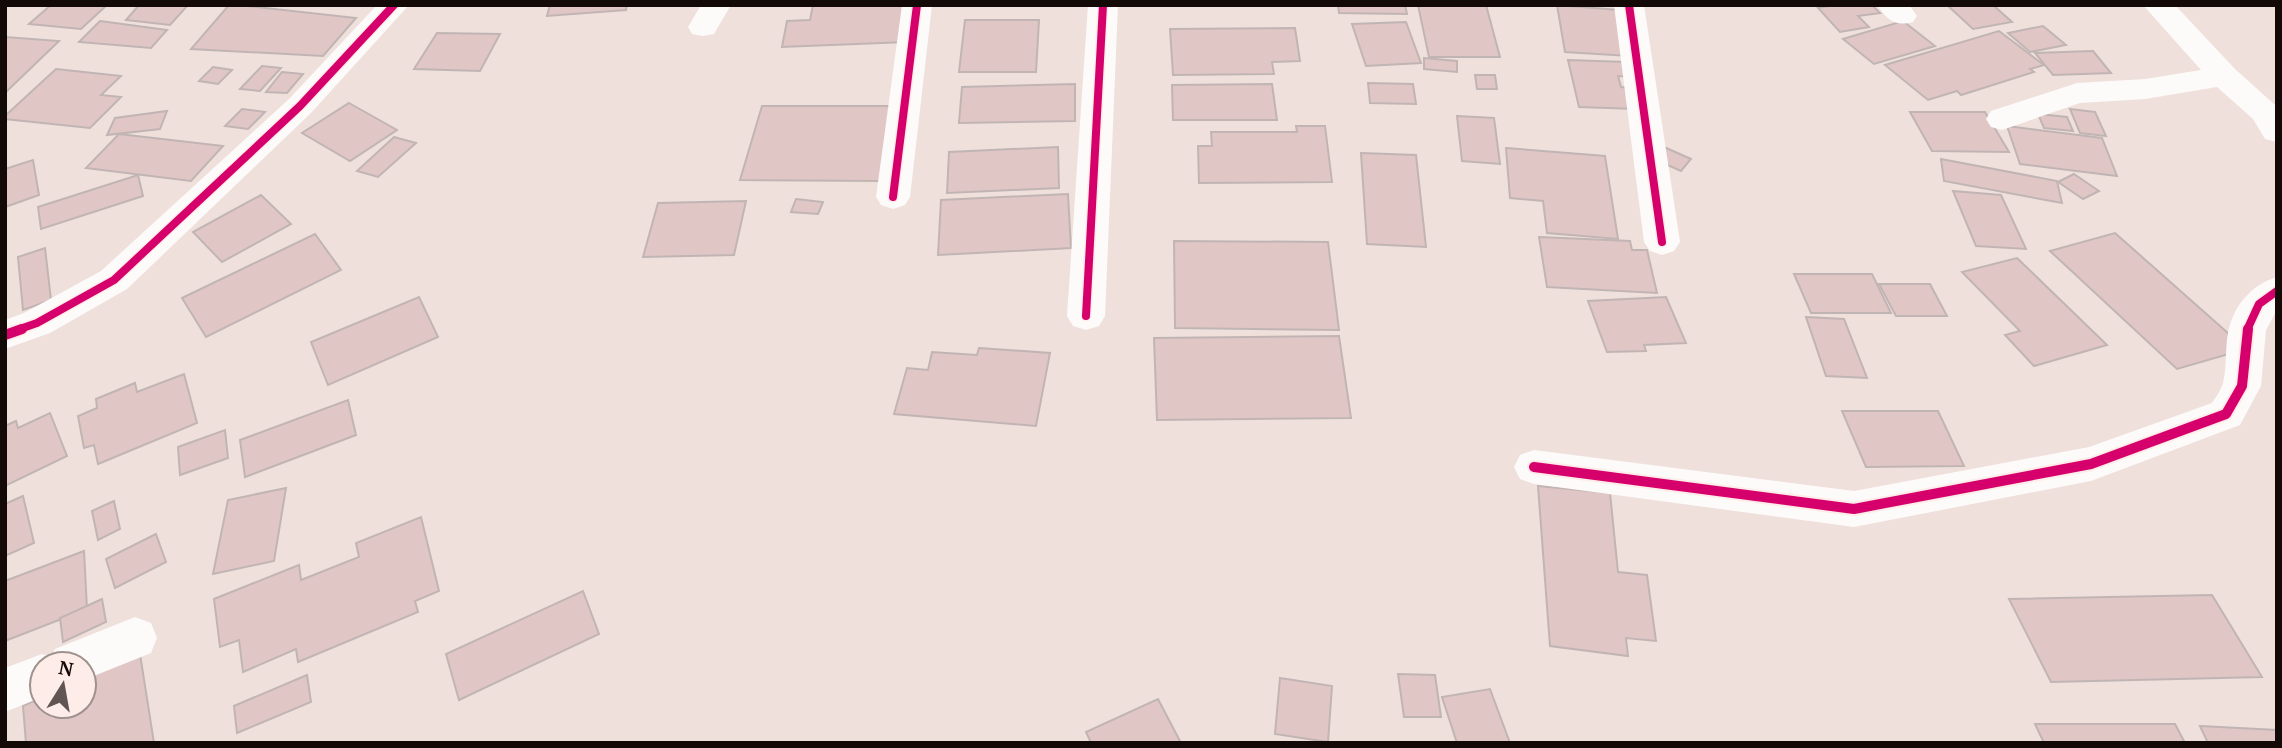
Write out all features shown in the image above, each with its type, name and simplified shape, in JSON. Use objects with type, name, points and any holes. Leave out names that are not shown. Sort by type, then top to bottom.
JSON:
[{"type":"street","points":[[5,335],[37,323],[114,280],[300,106],[394,5]]},
{"type":"street","points":[[893,197],[917,5]]},
{"type":"street","points":[[1086,316],[1102,5]]},
{"type":"street","points":[[1629,5],[1662,242]]},
{"type":"street","points":[[2158,5],[2224,76],[2272,118]]},
{"type":"street","points":[[2001,119],[2077,93],[2145,89],[2224,76]]},
{"type":"street","points":[[1534,467],[1854,509],[2091,464],[2226,414],[2242,386],[2251,321],[2259,304],[2277,291]]},
{"type":"street","points":[[98,653],[135,638]]},
{"type":"street","points":[[5,690],[28,681]]},
{"type":"building","points":[[51,5],[107,5],[81,29],[29,24]]},
{"type":"building","points":[[139,5],[188,5],[170,25],[126,20]]},
{"type":"building","points":[[229,5],[356,18],[323,56],[191,49]]},
{"type":"building","points":[[550,5],[627,5],[626,10],[547,16]]},
{"type":"building","points":[[813,5],[909,5],[906,42],[782,47],[787,21],[810,20]]},
{"type":"building","points":[[1338,5],[1405,5],[1407,14],[1339,13]]},
{"type":"building","points":[[1418,5],[1486,5],[1500,57],[1429,57]]},
{"type":"building","points":[[1557,5],[1619,10],[1629,56],[1565,52]]},
{"type":"building","points":[[1872,5],[1880,13],[1858,16],[1869,27],[1840,32],[1818,8]]},
{"type":"building","points":[[1947,5],[1993,5],[2012,22],[1973,29]]},
{"type":"building","points":[[965,20],[1039,20],[1036,72],[959,72]]},
{"type":"building","points":[[100,21],[167,30],[151,48],[79,42]]},
{"type":"building","points":[[1903,21],[1935,46],[1874,64],[1843,39]]},
{"type":"building","points":[[1406,22],[1421,63],[1366,66],[1352,24]]},
{"type":"building","points":[[2043,26],[2066,45],[2030,52],[2008,33]]},
{"type":"building","points":[[1295,28],[1300,61],[1272,62],[1274,74],[1173,75],[1170,29]]},
{"type":"building","points":[[1999,31],[2044,65],[2030,69],[2034,72],[1961,95],[1957,91],[1928,100],[1885,65]]},
{"type":"building","points":[[437,33],[500,34],[480,71],[414,69]]},
{"type":"building","points":[[5,37],[59,41],[6,92],[5,92]]},
{"type":"building","points":[[2093,51],[2111,73],[2053,75],[2035,53]]},
{"type":"building","points":[[1424,58],[1457,61],[1457,72],[1424,69]]},
{"type":"building","points":[[1568,60],[1626,62],[1630,77],[1618,76],[1621,87],[1630,88],[1636,109],[1579,107]]},
{"type":"building","points":[[262,66],[281,68],[260,91],[240,89]]},
{"type":"building","points":[[213,67],[232,70],[218,84],[199,81]]},
{"type":"building","points":[[56,69],[121,76],[101,95],[121,97],[90,128],[5,119],[5,116]]},
{"type":"building","points":[[282,72],[303,74],[287,93],[266,92]]},
{"type":"building","points":[[1475,75],[1495,75],[1497,89],[1477,89]]},
{"type":"building","points":[[1368,83],[1413,84],[1416,104],[1370,103]]},
{"type":"building","points":[[1075,84],[1075,121],[959,123],[962,87]]},
{"type":"building","points":[[1272,84],[1277,120],[1173,120],[1172,85]]},
{"type":"building","points":[[349,103],[397,130],[350,161],[302,133]]},
{"type":"building","points":[[762,106],[897,106],[881,181],[740,180]]},
{"type":"building","points":[[242,109],[265,112],[248,129],[225,126]]},
{"type":"building","points":[[2070,109],[2095,112],[2106,136],[2080,133]]},
{"type":"building","points":[[167,111],[160,129],[107,135],[115,118]]},
{"type":"building","points":[[1910,112],[1985,112],[2009,152],[1932,151]]},
{"type":"building","points":[[2038,114],[2067,117],[2073,131],[2044,128]]},
{"type":"building","points":[[1457,116],[1494,118],[1500,164],[1462,161]]},
{"type":"building","points":[[1296,126],[1325,126],[1332,182],[1199,183],[1198,146],[1212,146],[1211,132],[1297,132]]},
{"type":"building","points":[[2007,126],[2102,138],[2117,176],[2020,164]]},
{"type":"building","points":[[119,134],[223,146],[191,181],[86,168]]},
{"type":"building","points":[[394,137],[416,143],[378,177],[357,171]]},
{"type":"building","points":[[1058,147],[1059,188],[947,193],[949,152]]},
{"type":"building","points":[[1664,147],[1691,159],[1681,171],[1654,159]]},
{"type":"building","points":[[1506,148],[1605,156],[1618,239],[1547,233],[1543,201],[1510,198]]},
{"type":"building","points":[[1361,153],[1416,155],[1426,247],[1367,244]]},
{"type":"building","points":[[1941,159],[2057,181],[2062,203],[1944,181]]},
{"type":"building","points":[[33,160],[39,195],[5,207],[5,169]]},
{"type":"building","points":[[2074,174],[2099,191],[2083,199],[2058,182]]},
{"type":"building","points":[[138,175],[143,196],[41,229],[38,207]]},
{"type":"building","points":[[1953,191],[2001,195],[2026,249],[1976,246]]},
{"type":"building","points":[[1068,194],[1071,248],[938,255],[941,200]]},
{"type":"building","points":[[261,195],[291,224],[222,262],[193,232]]},
{"type":"building","points":[[796,199],[823,202],[818,214],[791,212]]},
{"type":"building","points":[[746,201],[734,255],[643,257],[658,203]]},
{"type":"building","points":[[2115,233],[2246,349],[2177,369],[2050,251]]},
{"type":"building","points":[[315,234],[341,270],[206,337],[182,298]]},
{"type":"building","points":[[1539,237],[1630,241],[1632,250],[1647,250],[1657,293],[1547,287]]},
{"type":"building","points":[[1174,241],[1328,242],[1339,330],[1175,328]]},
{"type":"building","points":[[45,248],[51,300],[23,310],[18,257]]},
{"type":"building","points":[[2017,258],[2107,345],[2034,366],[2005,335],[2020,331],[1962,272]]},
{"type":"building","points":[[1794,274],[1872,274],[1891,313],[1811,313]]},
{"type":"building","points":[[1879,284],[1930,284],[1947,316],[1896,316]]},
{"type":"building","points":[[419,297],[438,337],[328,385],[311,342]]},
{"type":"building","points":[[1666,297],[1686,343],[1644,345],[1646,351],[1607,352],[1588,301]]},
{"type":"building","points":[[1806,317],[1844,319],[1867,378],[1826,376]]},
{"type":"building","points":[[1339,336],[1351,418],[1157,420],[1154,338]]},
{"type":"building","points":[[979,348],[1050,353],[1036,426],[894,414],[907,368],[928,370],[932,352],[977,355]]},
{"type":"building","points":[[184,374],[197,423],[98,464],[94,445],[84,448],[78,416],[97,408],[96,399],[135,383],[137,392]]},
{"type":"building","points":[[348,400],[356,435],[245,477],[240,440]]},
{"type":"building","points":[[1842,411],[1938,411],[1964,466],[1866,467]]},
{"type":"building","points":[[50,413],[67,456],[5,486],[5,426],[16,421],[18,428]]},
{"type":"building","points":[[225,430],[228,458],[180,475],[178,447]]},
{"type":"building","points":[[1538,486],[1610,493],[1618,572],[1647,575],[1656,641],[1626,638],[1628,656],[1550,646]]},
{"type":"building","points":[[286,488],[274,561],[213,574],[228,500]]},
{"type":"building","points":[[23,496],[34,543],[5,556],[5,504]]},
{"type":"building","points":[[114,501],[120,529],[98,540],[92,511]]},
{"type":"building","points":[[421,517],[439,591],[415,601],[418,612],[298,662],[296,649],[243,672],[239,640],[220,647],[214,599],[299,565],[301,580],[359,557],[356,543]]},
{"type":"building","points":[[156,534],[166,562],[115,588],[106,559]]},
{"type":"building","points":[[84,551],[87,609],[5,641],[5,581]]},
{"type":"building","points":[[583,591],[599,634],[459,700],[446,654]]},
{"type":"building","points":[[2212,595],[2262,677],[2051,682],[2009,599]]},
{"type":"building","points":[[102,599],[106,622],[63,642],[60,618]]},
{"type":"building","points":[[140,654],[154,743],[26,743],[23,706],[28,704],[28,720],[98,720],[98,673]]},
{"type":"building","points":[[1398,674],[1435,675],[1441,717],[1404,717]]},
{"type":"building","points":[[307,675],[311,702],[237,733],[234,706]]},
{"type":"building","points":[[1280,678],[1332,686],[1328,742],[1275,734]]},
{"type":"building","points":[[1490,689],[1510,743],[1457,743],[1442,697]]},
{"type":"building","points":[[1158,699],[1181,743],[1091,743],[1086,732]]},
{"type":"building","points":[[2035,724],[2175,724],[2185,743],[2044,743]]},
{"type":"building","points":[[2200,726],[2277,730],[2277,743],[2208,743]]},
{"type":"cycle path","points":[[5,335],[37,323],[114,280],[300,106],[394,5]]},
{"type":"cycle path","points":[[893,197],[917,5]]},
{"type":"cycle path","points":[[1086,316],[1103,5]]},
{"type":"cycle path","points":[[1629,5],[1662,242]]},
{"type":"cycle path","points":[[1534,467],[1854,509],[2091,464],[2226,414],[2242,386],[2247,330],[2259,304],[2277,291]]}]
